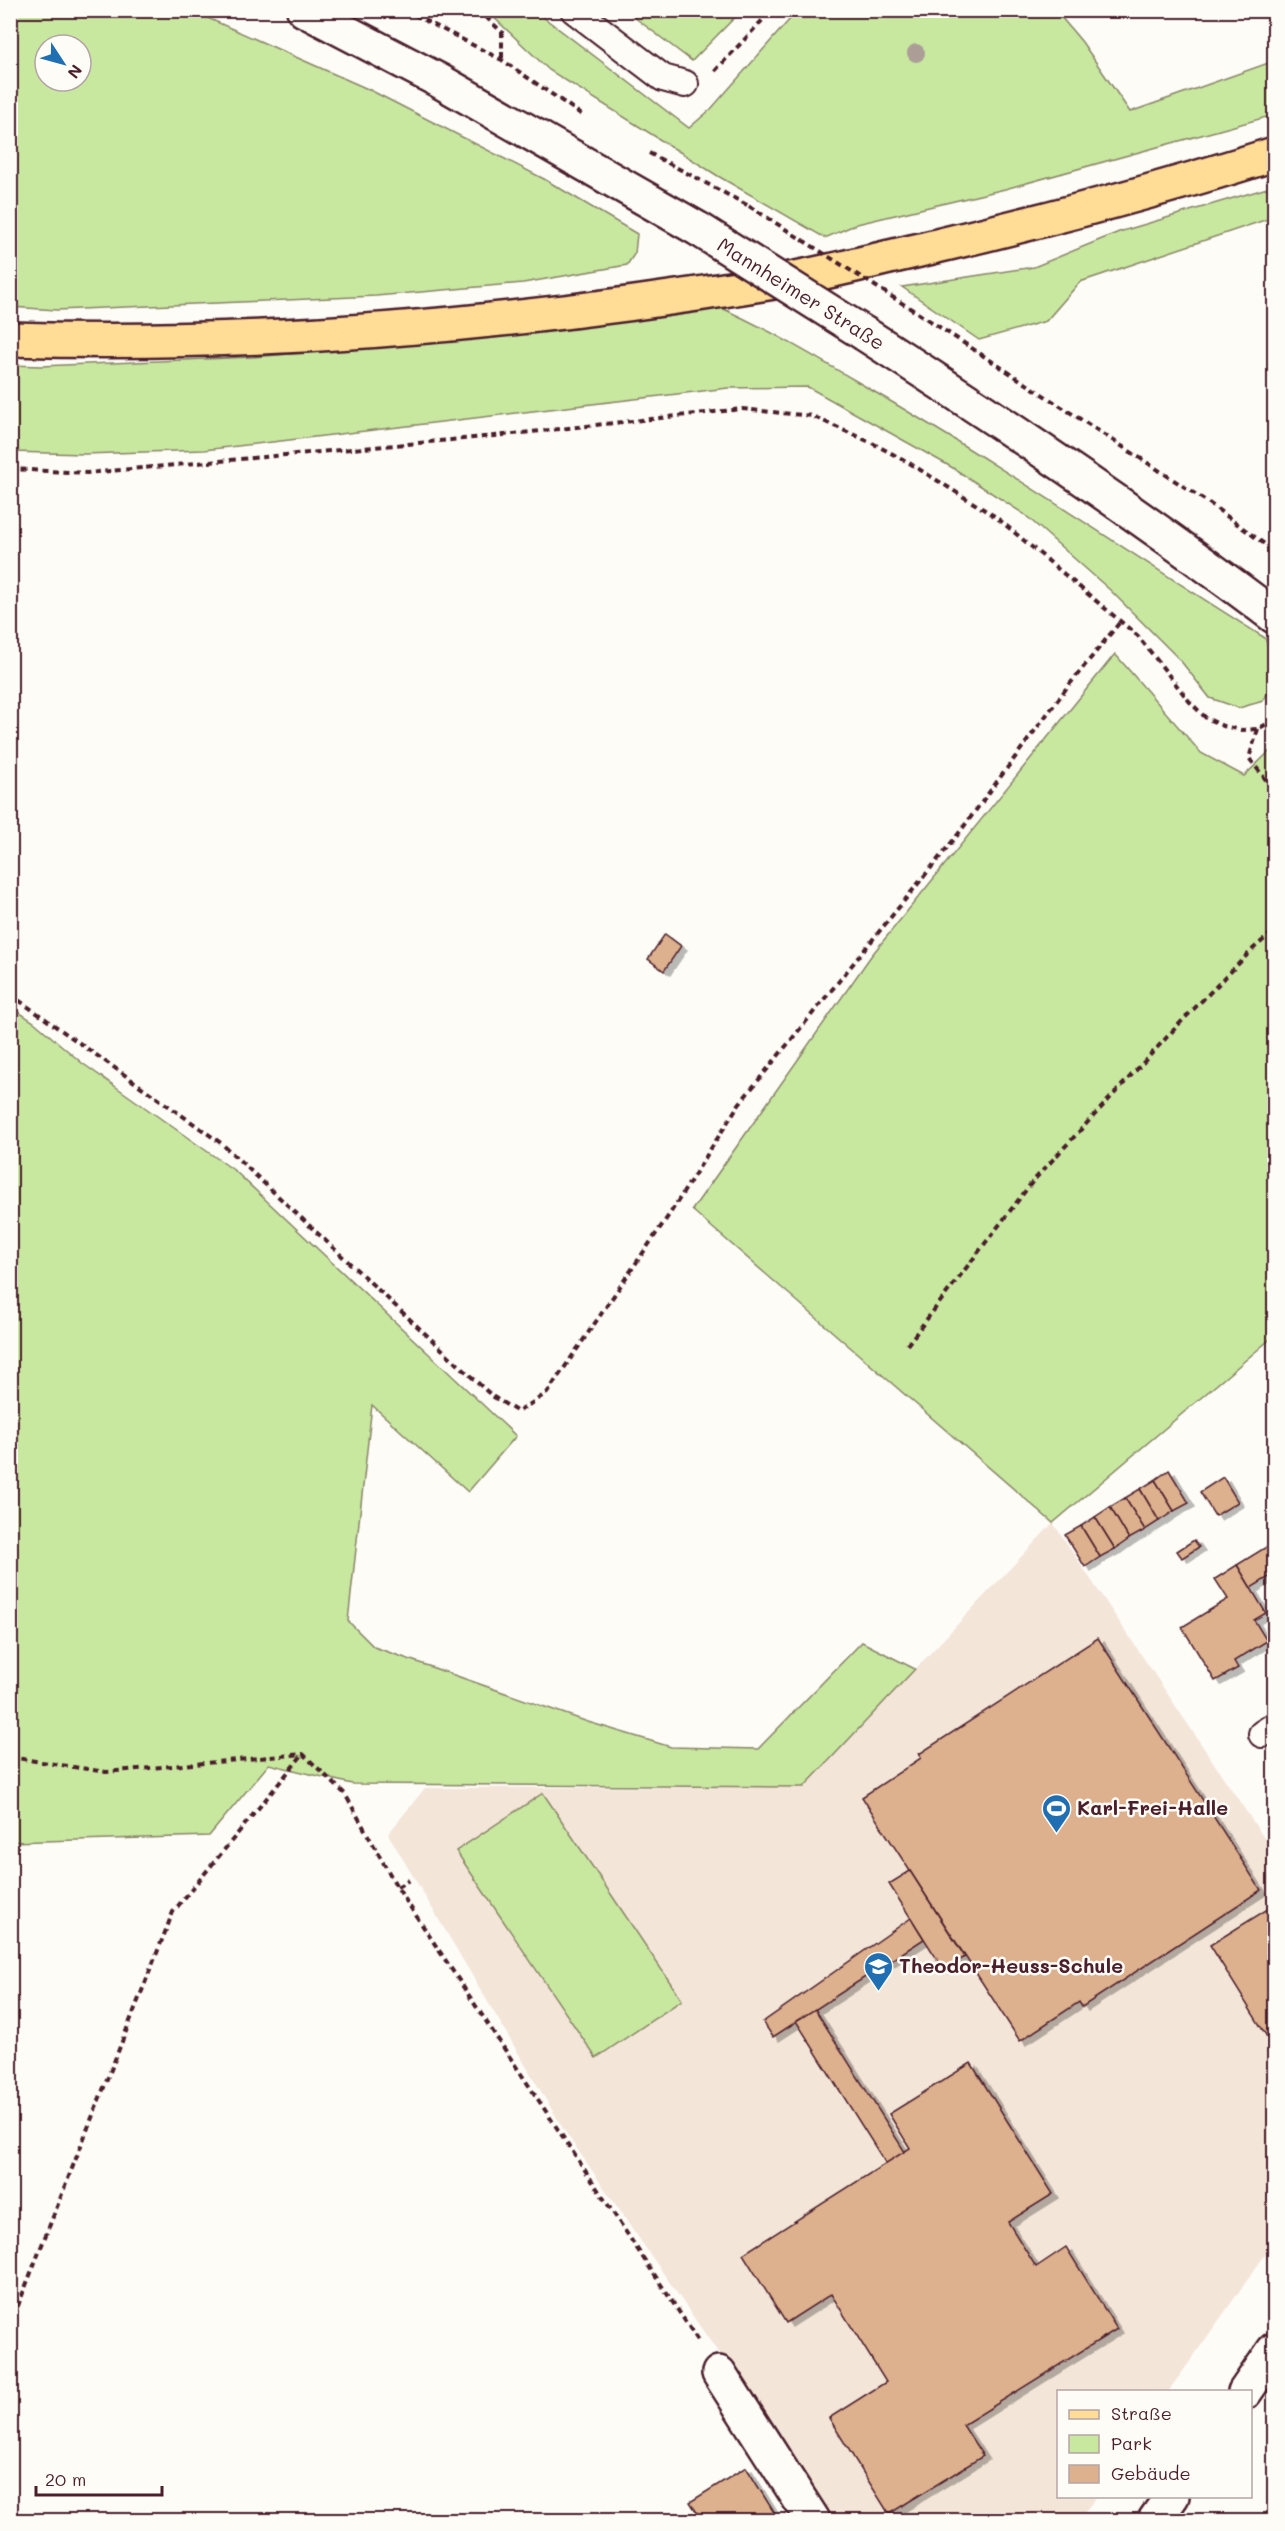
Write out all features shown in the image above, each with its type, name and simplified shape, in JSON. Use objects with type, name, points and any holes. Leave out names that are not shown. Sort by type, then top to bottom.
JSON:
[{"type":"main road","points":[[10,339],[124,343],[365,331],[520,318],[771,283],[1077,212],[1275,154]]},
{"type":"street","name":"Mannheimer Straße","points":[[304,10],[438,81],[700,230],[1022,435],[1117,500],[1275,616]]},
{"type":"street","points":[[1246,2390],[1275,2350]]},
{"type":"street","points":[[719,2373],[813,2520]]},
{"type":"street","points":[[1155,2520],[1171,2498]]},
{"type":"lane","points":[[574,10],[663,78],[685,84]]},
{"type":"path","points":[[405,10],[502,60],[590,120]]},
{"type":"path","points":[[478,10],[502,32],[502,60]]},
{"type":"path","points":[[658,10],[662,13],[664,10]]},
{"type":"path","points":[[685,84],[713,72],[772,10]]},
{"type":"path","points":[[640,148],[749,206],[1209,503],[1275,551]]},
{"type":"path","points":[[10,469],[87,473],[495,436],[742,409],[812,416],[890,452],[996,517],[1138,636],[1189,701],[1206,718],[1223,726],[1242,730],[1258,729],[1275,720]]},
{"type":"path","points":[[10,994],[220,1143],[492,1396],[518,1412],[547,1393],[671,1212],[739,1104],[956,837],[1065,690],[1120,622]]},
{"type":"path","points":[[1258,729],[1249,758],[1275,790]]},
{"type":"path","points":[[907,1345],[1033,1181],[1181,1022],[1254,948],[1275,932]]},
{"type":"path","points":[[10,1757],[106,1772],[303,1754],[345,1794],[397,1887],[719,2373]]},
{"type":"path","points":[[10,2326],[173,1912],[303,1754]]},
{"type":"path","points":[[397,1887],[409,1880]]},
{"type":"shaded area","name":"Theodor-Heuss-Schule","points":[[1053,1523],[1274,1853],[1274,2242],[1170,2390],[1057,2390],[1057,2498],[1095,2498],[1079,2520],[834,2520],[564,2130],[388,1834],[425,1788],[804,1787]]},
{"type":"green space","points":[[626,10],[741,11],[692,61]]},
{"type":"green space","points":[[798,10],[1056,11],[1082,42],[1130,112],[1274,61],[1274,115],[1005,189],[857,224],[825,238],[718,176],[549,70],[487,11],[535,11],[689,128],[711,109]]},
{"type":"green space","points":[[10,11],[192,11],[370,90],[544,179],[637,234],[635,253],[627,265],[523,283],[376,296],[57,310],[11,307]]},
{"type":"green space","points":[[1274,186],[1274,217],[1080,282],[1046,321],[979,340],[902,287],[1034,267],[1119,232]]},
{"type":"green space","points":[[717,306],[796,346],[923,421],[1265,638],[1274,670],[1272,684],[1263,701],[1239,708],[1210,698],[1180,660],[1110,590],[1024,514],[953,468],[808,387],[728,388],[204,450],[84,454],[11,452],[10,365],[41,366],[253,357],[435,342]]},
{"type":"green space","points":[[1115,654],[1201,753],[1244,776],[1274,747],[1274,1336],[1053,1523],[692,1210],[871,956]]},
{"type":"green space","points":[[11,1007],[34,1022],[82,1063],[235,1171],[516,1436],[468,1492],[372,1405],[348,1621],[374,1647],[588,1722],[671,1747],[758,1749],[862,1642],[915,1669],[804,1787],[352,1784],[269,1764],[209,1836],[11,1842]]},
{"type":"green space","points":[[543,1793],[682,2000],[596,2058],[456,1851]]},
{"type":"building","points":[[665,934],[681,946],[664,971],[648,959]]},
{"type":"building","points":[[1169,1470],[1189,1503],[1174,1511],[1155,1480]]},
{"type":"building","points":[[1223,1477],[1238,1502],[1215,1516],[1200,1492]]},
{"type":"building","points":[[1155,1480],[1174,1511],[1159,1521],[1140,1489]]},
{"type":"building","points":[[1140,1489],[1159,1521],[1145,1530],[1125,1498]]},
{"type":"building","points":[[1125,1498],[1145,1530],[1129,1539],[1110,1507]]},
{"type":"building","points":[[1110,1507],[1129,1539],[1115,1549],[1095,1517]]},
{"type":"building","points":[[1095,1517],[1115,1549],[1100,1557],[1081,1526]]},
{"type":"building","points":[[1081,1526],[1100,1557],[1085,1567],[1065,1535]]},
{"type":"building","points":[[1194,1540],[1199,1547],[1182,1558],[1177,1551]]},
{"type":"building","points":[[1271,1544],[1274,1550],[1274,1574],[1251,1588],[1237,1565]]},
{"type":"building","points":[[1237,1565],[1266,1613],[1254,1620],[1267,1641],[1234,1661],[1238,1668],[1215,1681],[1182,1627],[1228,1599],[1215,1579]]},
{"type":"building","name":"Karl-Frei-Halle","points":[[1098,1638],[1261,1890],[1082,2007],[1079,2002],[1020,2041],[862,1797],[921,1758],[919,1754]]},
{"type":"building","points":[[910,1871],[965,1957],[944,1970],[889,1884]]},
{"type":"building","points":[[1274,1905],[1274,2048],[1210,1945]]},
{"type":"building","points":[[911,1918],[924,1939],[773,2037],[763,2022]]},
{"type":"building","points":[[815,2009],[905,2152],[886,2164],[796,2021]]},
{"type":"building","points":[[971,2063],[1053,2194],[1008,2222],[1036,2267],[1066,2247],[1117,2329],[963,2425],[983,2456],[889,2514],[829,2418],[886,2382],[831,2294],[786,2323],[743,2254],[910,2148],[889,2114]]},
{"type":"building","points":[[746,2467],[775,2514],[764,2520],[702,2520],[690,2502]]},
{"type":"place","name":"Karl-Frei-Halle","points":[[1056,1834]]},
{"type":"place","name":"Theodor-Heuss-Schule","points":[[878,1992]]}]
